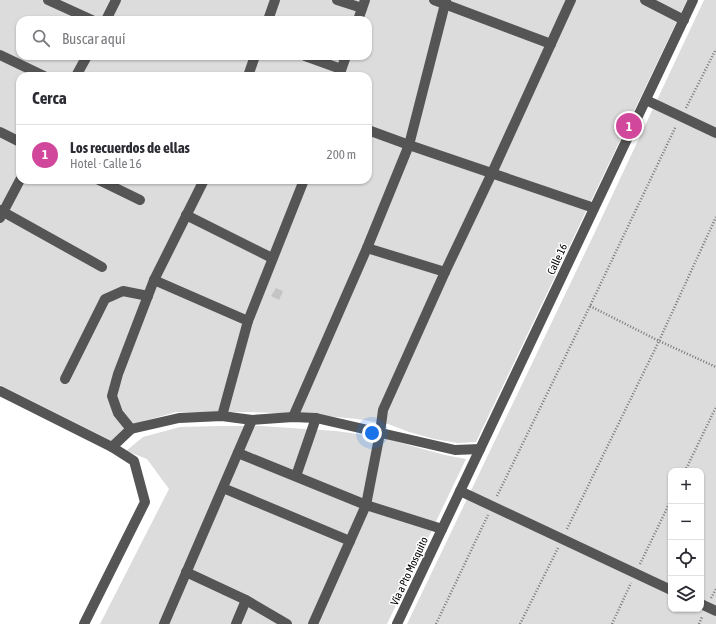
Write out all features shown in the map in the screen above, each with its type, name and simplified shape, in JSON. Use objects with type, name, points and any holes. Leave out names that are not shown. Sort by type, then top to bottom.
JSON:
[{"type":"street","points":[[48,0],[83,16]]},
{"type":"street","points":[[108,16],[116,0]]},
{"type":"street","points":[[269,16],[275,0]]},
{"type":"street","points":[[337,0],[364,4],[360,16]]},
{"type":"street","points":[[434,0],[445,2],[551,44]]},
{"type":"street","points":[[313,624],[366,505],[383,410],[571,0]]},
{"type":"street","points":[[645,0],[684,20]]},
{"type":"street","name":"Calle 16","points":[[442,529],[693,0]]},
{"type":"street","points":[[293,417],[409,145],[445,2]]},
{"type":"street","points":[[0,55],[36,72]]},
{"type":"street","points":[[78,72],[84,60]]},
{"type":"street","points":[[249,72],[254,60]]},
{"type":"street","points":[[314,60],[340,72],[344,60]]},
{"type":"street","points":[[646,100],[716,133]]},
{"type":"street","points":[[372,131],[594,208]]},
{"type":"street","points":[[0,132],[16,140]]},
{"type":"street","points":[[18,184],[1,213],[102,267]]},
{"type":"street","points":[[107,184],[140,200]]},
{"type":"street","points":[[131,429],[118,414],[112,396],[118,374],[154,280],[202,184]]},
{"type":"street","points":[[222,416],[248,321],[302,184]]},
{"type":"street","points":[[186,215],[272,258]]},
{"type":"street","points":[[366,248],[445,272]]},
{"type":"street","points":[[154,280],[248,321]]},
{"type":"street","points":[[65,379],[105,299],[123,291],[148,296]]},
{"type":"street","points":[[0,391],[112,447],[134,461],[145,502],[84,624]]},
{"type":"street","points":[[112,447],[131,429],[179,418],[222,416],[252,420],[293,417],[316,418],[455,450],[480,449]]},
{"type":"street","points":[[296,476],[316,418]]},
{"type":"street","points":[[164,624],[252,420]]},
{"type":"street","points":[[238,453],[366,505],[442,529]]},
{"type":"street","points":[[223,488],[350,541]]},
{"type":"street","points":[[460,491],[668,589]]},
{"type":"street","name":"Vía a Pto Mosquito","points":[[397,624],[442,529]]},
{"type":"street","points":[[186,572],[246,600],[287,624]]},
{"type":"street","points":[[236,624],[246,600]]},
{"type":"street","points":[[704,605],[716,611]]},
{"type":"path","points":[[436,624],[681,116],[716,49]]},
{"type":"path","points":[[520,624],[659,341],[716,217]]},
{"type":"path","points":[[590,306],[659,341],[716,367]]},
{"type":"path","points":[[686,468],[716,406]]},
{"type":"shaded area","points":[[0,0],[687,0],[476,442],[458,443],[434,439],[388,424],[357,419],[305,414],[247,412],[176,412],[141,422],[112,441],[0,385]]},
{"type":"shaded area","points":[[704,0],[716,0],[716,624],[407,624],[595,232]]},
{"type":"shaded area","points":[[261,426],[336,431],[379,437],[445,455],[466,459],[387,624],[100,624],[169,489],[147,459],[126,451],[143,437],[180,427]]},
{"type":"building","points":[[276,288],[283,291],[279,300],[271,296]]},
{"type":"place","name":"Los recuerdos de ellas","points":[[629,126]]}]
